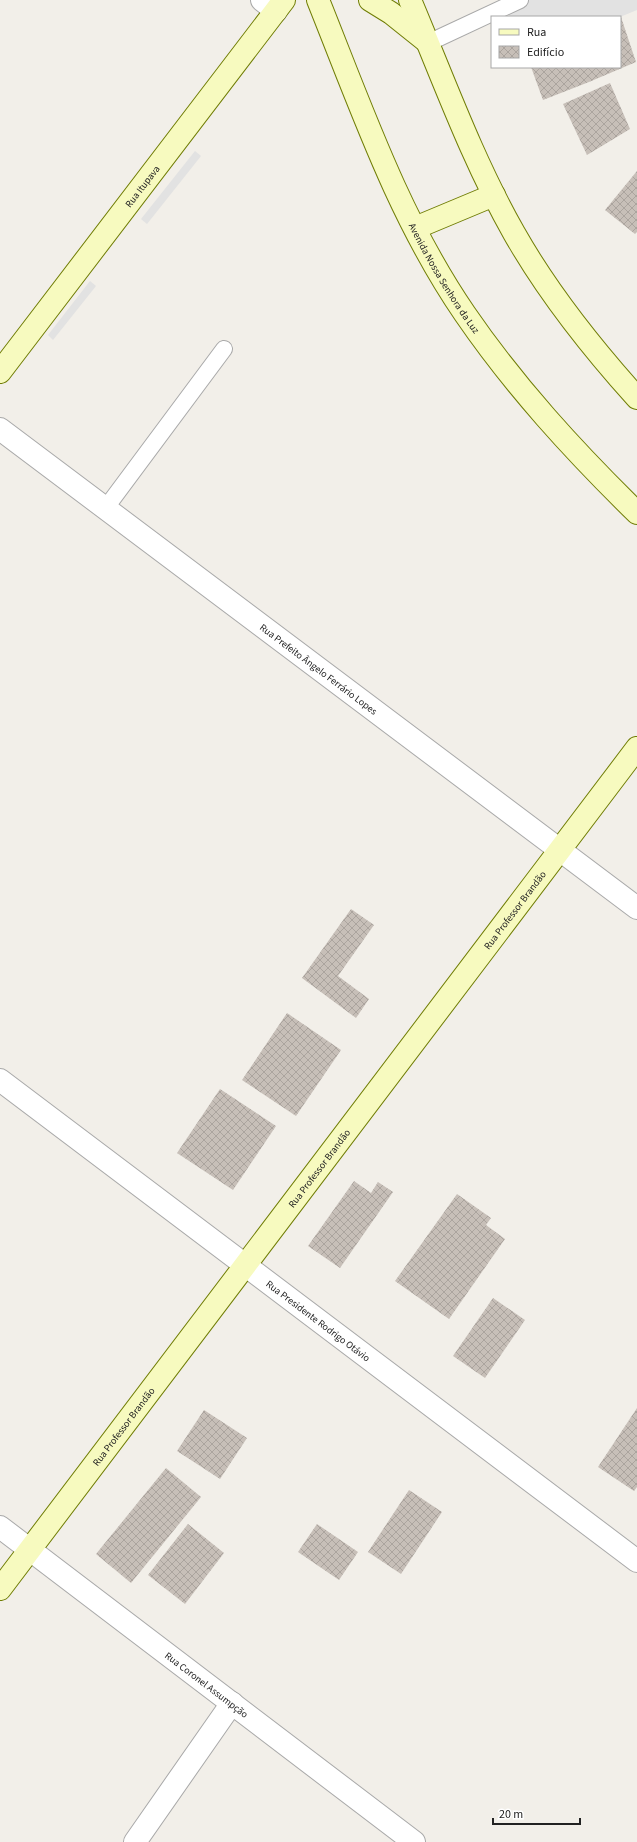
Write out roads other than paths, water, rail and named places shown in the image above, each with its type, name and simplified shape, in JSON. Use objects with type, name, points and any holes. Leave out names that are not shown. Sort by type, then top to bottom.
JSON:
[{"type":"main road","name":"Avenida Nossa Senhora da Luz","points":[[318,0],[364,114],[415,228],[464,313],[510,376],[554,427],[637,513]]},
{"type":"main road","points":[[370,0],[391,13],[428,42]]},
{"type":"main road","points":[[410,0],[467,138],[514,233],[546,286],[579,332],[637,398]]},
{"type":"main road","name":"Rua Itupava","points":[[0,372],[274,4]]},
{"type":"main road","points":[[415,228],[494,195]]},
{"type":"main road","name":"Rua Professor Brandão","points":[[0,1589],[637,748]]},
{"type":"street","name":"Rua Prefeito Ângelo Ferrário Lopes","points":[[0,429],[637,908]]},
{"type":"street","name":"Rua Presidente Rodrigo Otávio","points":[[0,1080],[637,1561]]},
{"type":"street","name":"Rua Coronel Assumpção","points":[[0,1527],[414,1842]]},
{"type":"street","points":[[135,1842],[232,1703]]},
{"type":"lane","points":[[428,42],[520,0]]},
{"type":"lane","points":[[105,509],[224,349]]}]
